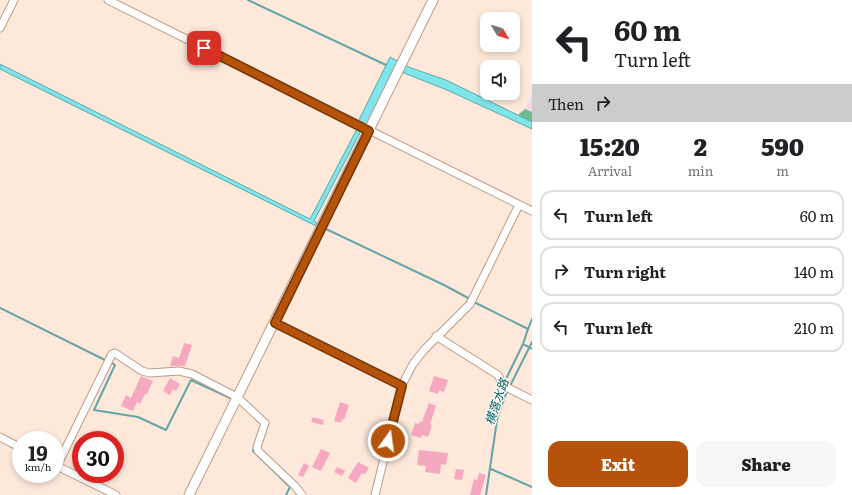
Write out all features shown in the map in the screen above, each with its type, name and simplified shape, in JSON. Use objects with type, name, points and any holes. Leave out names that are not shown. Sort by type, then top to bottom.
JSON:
[{"type":"street","points":[[0,28],[14,0]]},
{"type":"street","points":[[108,0],[532,212]]},
{"type":"street","points":[[189,495],[433,0]]},
{"type":"street","points":[[375,495],[402,386],[413,364],[436,336],[471,301],[519,205]]},
{"type":"street","points":[[275,323],[402,386]]},
{"type":"street","points":[[436,336],[498,375],[504,386],[532,400]]},
{"type":"street","points":[[64,449],[112,354],[126,359],[142,371],[150,373],[179,371],[192,374],[237,397],[265,423],[257,447],[258,452],[295,486],[302,495]]},
{"type":"street","points":[[0,437],[12,443]]},
{"type":"street","points":[[64,469],[116,495]]},
{"type":"shaded area","points":[[532,93],[532,112],[525,109]]},
{"type":"green space","points":[[525,109],[532,112],[532,122],[518,115]]},
{"type":"water","points":[[390,57],[411,68],[446,80],[480,97],[480,100],[487,100],[532,122],[532,129],[447,90],[394,69],[366,125],[364,125],[314,221],[317,223],[316,226],[0,69],[0,64],[310,219],[360,123],[358,122]]},
{"type":"building","points":[[184,343],[192,345],[185,366],[170,366],[173,356],[179,358]]},
{"type":"building","points":[[141,376],[153,381],[147,394],[145,394],[140,404],[137,402],[133,411],[121,406],[126,395],[131,398]]},
{"type":"building","points":[[434,376],[448,380],[444,392],[439,390],[438,394],[429,391]]},
{"type":"building","points":[[170,378],[180,384],[176,391],[173,389],[170,395],[163,391]]},
{"type":"building","points":[[340,402],[349,405],[344,420],[342,419],[341,423],[334,421]]},
{"type":"building","points":[[429,403],[436,406],[430,424],[432,425],[428,437],[422,435],[421,438],[411,435],[415,423],[419,424],[420,421],[422,422]]},
{"type":"building","points":[[313,417],[324,420],[323,425],[311,422]]},
{"type":"building","points":[[321,449],[330,453],[321,471],[312,467]]},
{"type":"building","points":[[419,450],[448,453],[446,465],[441,464],[440,474],[425,472],[426,466],[417,465]]},
{"type":"building","points":[[358,462],[369,468],[365,474],[362,473],[356,483],[348,478]]},
{"type":"building","points":[[304,463],[309,466],[303,477],[298,475]]},
{"type":"building","points":[[337,467],[345,471],[342,476],[334,472]]},
{"type":"building","points":[[456,469],[464,470],[462,480],[454,479]]},
{"type":"building","points":[[479,473],[486,475],[480,495],[470,495],[474,479],[477,480]]},
{"type":"waterway","points":[[248,0],[386,65]]},
{"type":"waterway","points":[[326,229],[444,285],[470,299]]},
{"type":"waterway","points":[[474,302],[528,329],[523,344],[532,349]]},
{"type":"waterway","points":[[0,308],[105,360]]},
{"type":"waterway","points":[[528,329],[532,319]]},
{"type":"waterway","name":"横落水路","points":[[486,495],[497,420],[505,396],[532,342]]},
{"type":"waterway","points":[[506,379],[523,344]]},
{"type":"waterway","points":[[112,363],[115,365],[94,410],[138,417],[166,430],[191,380],[230,398]]},
{"type":"waterway","points":[[254,447],[253,451],[290,487],[286,495]]},
{"type":"waterway","points":[[491,469],[532,487]]},
{"type":"route","points":[[204,48],[369,131],[275,323],[402,386],[388,441]]}]
